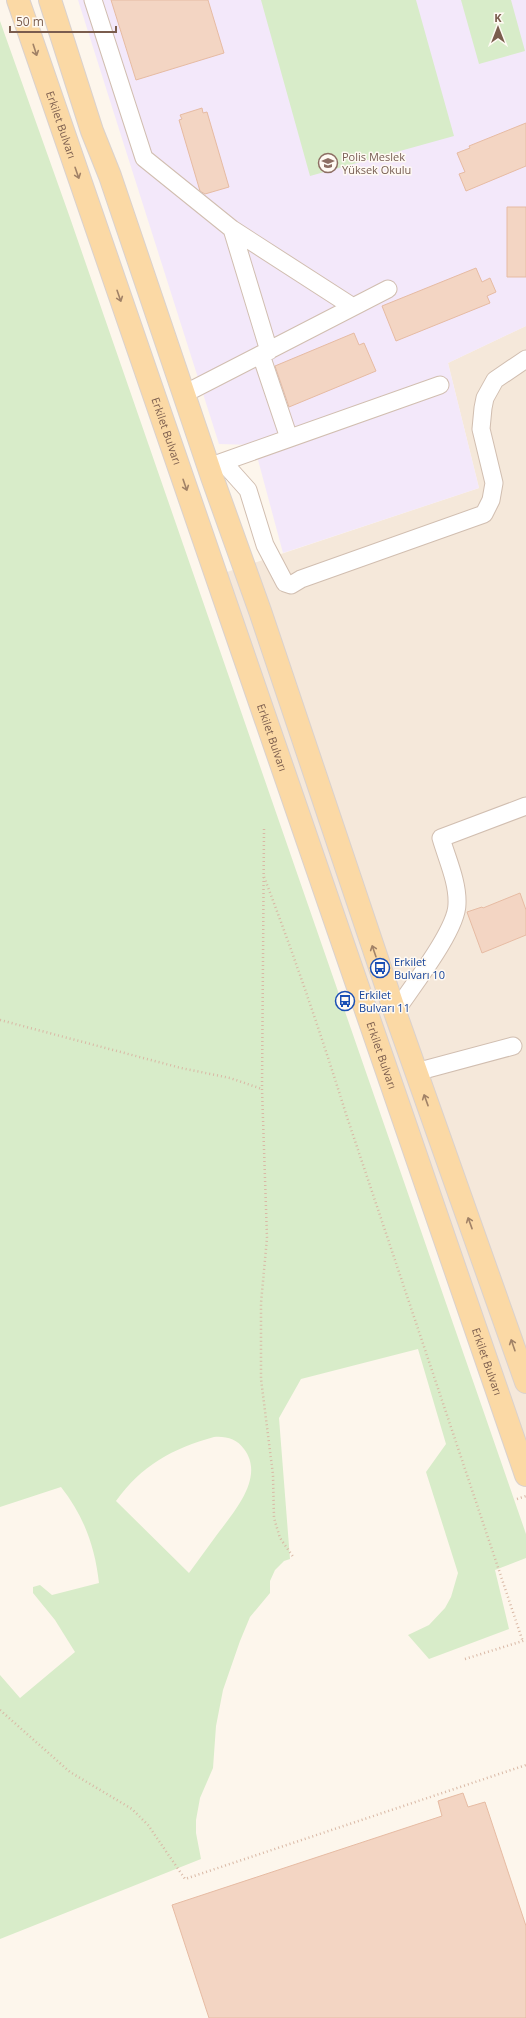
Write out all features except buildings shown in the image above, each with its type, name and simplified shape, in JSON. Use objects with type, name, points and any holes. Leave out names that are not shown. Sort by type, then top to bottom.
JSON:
[{"type":"main road","name":"Erkilet Bulvarı","points":[[18,0],[526,1475]]},
{"type":"main road","points":[[50,0],[92,131],[110,176],[184,394],[216,464],[260,611],[395,1012],[526,1382]]},
{"type":"street","points":[[93,0],[144,158],[232,229],[353,307]]},
{"type":"street","points":[[232,229],[289,438]]},
{"type":"street","points":[[184,394],[388,289]]},
{"type":"street","points":[[216,464],[248,490],[265,545],[285,583],[291,585],[301,579],[484,514],[491,500],[494,483],[481,429],[485,398],[495,380],[526,359]]},
{"type":"street","points":[[216,464],[440,385]]},
{"type":"street","points":[[395,1012],[449,932],[457,913],[455,887],[441,838],[526,806]]},
{"type":"street","points":[[416,1072],[513,1046]]},
{"type":"path","points":[[264,829],[262,1089],[267,1238],[261,1303],[261,1379],[273,1475],[274,1518],[280,1538],[294,1558]]},
{"type":"path","points":[[264,877],[320,1031],[346,1114],[524,1641],[464,1659]]},
{"type":"path","points":[[0,1020],[181,1068],[230,1078],[262,1089]]},
{"type":"path","points":[[517,1499],[526,1496]]},
{"type":"path","points":[[0,1710],[70,1772],[121,1801],[132,1809],[148,1825],[186,1879],[526,1765]]},
{"type":"shaded area","name":"Polis Meslek Yüksek Okulu","points":[[78,0],[526,0],[526,326],[448,363],[479,488],[283,553],[254,445],[219,444]]},
{"type":"shaded area","points":[[526,326],[526,1446],[224,573],[479,488],[448,363]]},
{"type":"green space","points":[[261,0],[416,0],[454,136],[310,176]]},
{"type":"green space","points":[[461,0],[511,0],[525,51],[479,64]]},
{"type":"green space","points":[[0,21],[69,215],[526,1534],[526,1558],[495,1570],[509,1629],[429,1659],[408,1635],[429,1625],[445,1608],[451,1597],[458,1573],[426,1472],[446,1444],[418,1349],[301,1379],[279,1418],[290,1559],[284,1561],[275,1570],[270,1581],[270,1593],[250,1617],[223,1690],[216,1726],[213,1768],[200,1798],[196,1820],[196,1833],[201,1859],[0,1939],[0,1675],[20,1698],[75,1652],[55,1620],[33,1593],[33,1587],[40,1585],[52,1595],[99,1583],[95,1557],[87,1532],[76,1509],[61,1487],[0,1507]],"holes":[[[218,1437],[235,1441],[244,1449],[250,1460],[251,1472],[249,1483],[238,1506],[189,1573],[116,1501],[136,1478],[159,1460],[199,1441]]]},
{"type":"place","name":"Polis Meslek Yüksek Okulu","points":[[328,163]]},
{"type":"place","name":"Erkilet Bulvarı 10","points":[[380,968]]},
{"type":"place","name":"Erkilet Bulvarı 11","points":[[345,1001]]}]
